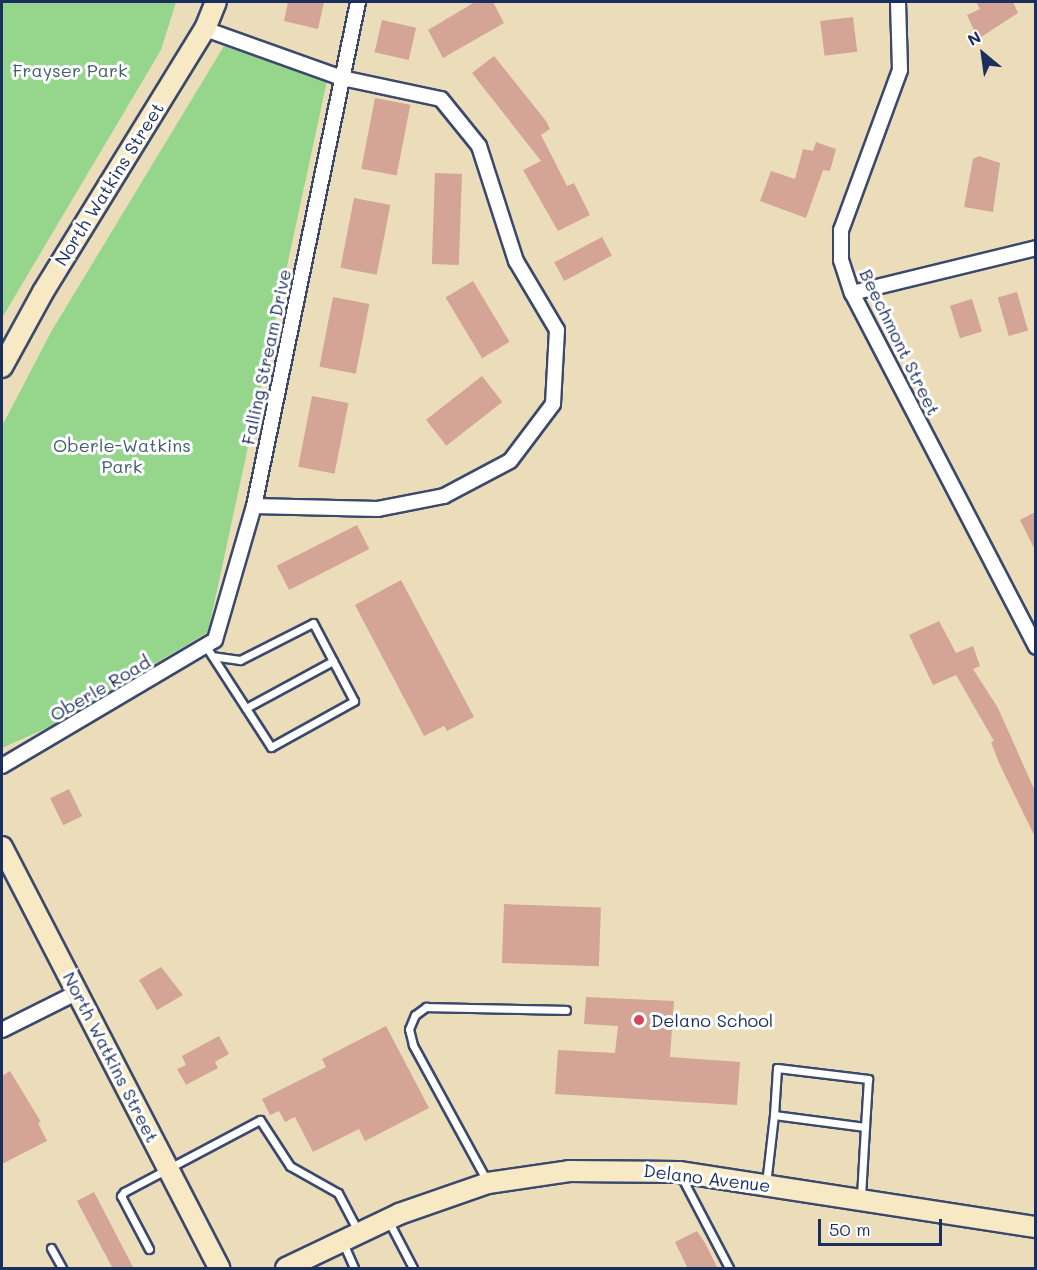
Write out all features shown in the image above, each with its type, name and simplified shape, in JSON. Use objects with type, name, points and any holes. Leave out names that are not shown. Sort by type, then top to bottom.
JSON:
[{"type":"main road","name":"North Watkins Street","points":[[2,368],[43,292],[205,29],[216,2]]},
{"type":"main road","name":"North Watkins Street","points":[[2,847],[219,1269]]},
{"type":"main road","name":"Delano Avenue","points":[[286,1269],[388,1220],[488,1183],[569,1171],[679,1172],[1035,1227]]},
{"type":"street","name":"Falling Stream Drive","points":[[212,648],[254,506],[358,2]]},
{"type":"street","name":"Beechmont Street","points":[[898,2],[902,53],[896,87],[841,230],[842,260],[852,293],[1035,647]]},
{"type":"street","points":[[205,29],[342,78],[441,99],[479,146],[516,261],[557,330],[553,404],[510,461],[444,496],[378,509],[254,506]]},
{"type":"street","points":[[852,293],[1035,248]]},
{"type":"street","points":[[1023,622],[1035,615]]},
{"type":"street","name":"Oberle Road","points":[[2,766],[212,648]]},
{"type":"street","points":[[2,1030],[78,992]]},
{"type":"lane","points":[[313,623],[354,701],[271,747],[212,648],[240,660],[313,623]]},
{"type":"lane","points":[[246,708],[333,661]]},
{"type":"lane","points":[[488,1183],[413,1045],[409,1029],[415,1015],[426,1007],[566,1010]]},
{"type":"lane","points":[[765,1185],[774,1115],[777,1068],[868,1079],[861,1199]]},
{"type":"lane","points":[[774,1115],[865,1127]]},
{"type":"lane","points":[[149,1249],[121,1196],[260,1120],[290,1166],[338,1193],[351,1237],[354,1269]]},
{"type":"lane","points":[[679,1172],[729,1269]]},
{"type":"lane","points":[[388,1220],[413,1269]]},
{"type":"lane","points":[[51,1248],[62,1269]]},
{"type":"green space","name":"Frayser Park","points":[[2,2],[176,2],[161,50],[2,318]]},
{"type":"green space","name":"Oberle-Watkins Park","points":[[224,46],[327,81],[208,632],[49,727],[2,748],[2,426],[51,332]]},
{"type":"building","points":[[288,2],[324,2],[318,29],[284,21]]},
{"type":"building","points":[[475,2],[493,2],[504,23],[443,58],[428,30]]},
{"type":"building","points":[[976,2],[1013,2],[1018,13],[978,39],[967,15],[980,9]]},
{"type":"building","points":[[853,17],[857,52],[825,56],[820,21]]},
{"type":"building","points":[[382,20],[416,28],[409,60],[375,52]]},
{"type":"building","points":[[494,56],[546,121],[550,129],[541,135],[567,186],[574,183],[590,215],[558,231],[523,170],[541,161],[472,73]]},
{"type":"building","points":[[375,98],[410,105],[397,176],[361,169]]},
{"type":"building","points":[[816,142],[836,149],[830,171],[823,170],[806,218],[760,201],[771,171],[795,179],[803,149],[813,151]]},
{"type":"building","points":[[979,156],[1000,163],[993,212],[964,207],[973,159]]},
{"type":"building","points":[[435,173],[462,174],[459,265],[432,264]]},
{"type":"building","points":[[354,198],[390,205],[377,275],[340,268]]},
{"type":"building","points":[[602,237],[612,256],[564,281],[554,262]]},
{"type":"building","points":[[473,281],[510,342],[482,358],[446,297]]},
{"type":"building","points":[[1017,292],[1028,330],[1009,336],[998,298]]},
{"type":"building","points":[[333,297],[369,304],[356,374],[319,367]]},
{"type":"building","points":[[972,299],[982,332],[960,338],[950,306]]},
{"type":"building","points":[[482,376],[502,402],[446,446],[426,420]]},
{"type":"building","points":[[312,396],[348,403],[335,474],[298,467]]},
{"type":"building","points":[[1035,512],[1035,550],[1020,520]]},
{"type":"building","points":[[357,525],[369,549],[289,590],[277,566]]},
{"type":"building","points":[[401,580],[474,717],[447,731],[444,726],[424,736],[355,605]]},
{"type":"building","points":[[939,621],[956,653],[973,646],[980,666],[973,669],[998,708],[1035,791],[1035,837],[999,763],[991,742],[994,741],[956,675],[933,685],[909,635]]},
{"type":"building","points":[[69,789],[82,816],[63,825],[50,798]]},
{"type":"building","points":[[504,904],[601,907],[599,966],[502,963]]},
{"type":"building","points":[[161,967],[183,995],[157,1010],[139,980]]},
{"type":"building","points":[[586,997],[674,1001],[670,1057],[740,1062],[737,1105],[555,1094],[558,1050],[615,1053],[618,1026],[584,1024]]},
{"type":"building","points":[[386,1026],[429,1108],[365,1141],[359,1129],[313,1152],[295,1117],[285,1122],[279,1111],[270,1115],[262,1099],[326,1067],[322,1059]]},
{"type":"building","points":[[219,1036],[229,1054],[215,1062],[218,1068],[186,1085],[177,1069],[186,1065],[182,1056]]},
{"type":"building","points":[[10,1071],[41,1122],[38,1123],[47,1141],[2,1164],[2,1076]]},
{"type":"building","points":[[94,1192],[134,1269],[113,1269],[77,1201]]},
{"type":"building","points":[[697,1231],[718,1269],[688,1269],[675,1242]]},
{"type":"place","name":"Delano School","points":[[639,1020]]}]
